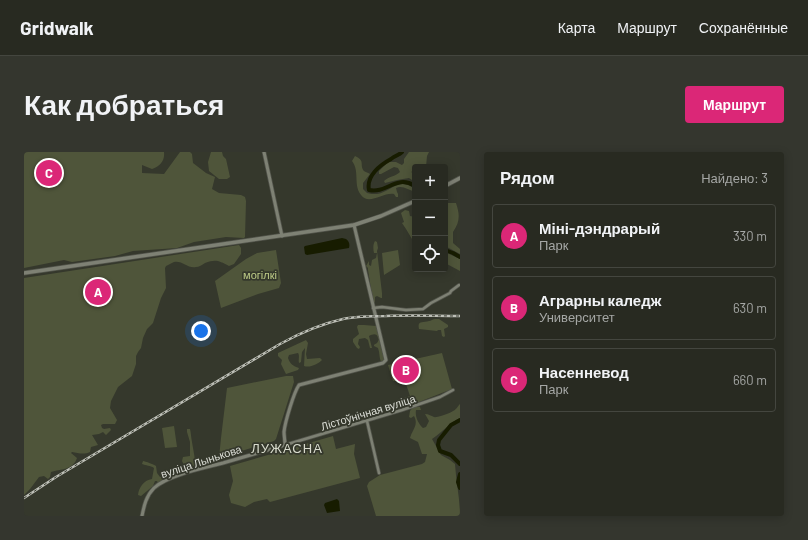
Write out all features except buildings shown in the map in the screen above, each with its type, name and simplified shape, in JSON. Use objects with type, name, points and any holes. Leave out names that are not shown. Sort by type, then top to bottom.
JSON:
[{"type":"main road","points":[[448,184],[460,178]]},
{"type":"main road","points":[[24,273],[354,225],[381,216],[412,202]]},
{"type":"street","points":[[264,152],[282,236]]},
{"type":"street","points":[[285,445],[284,430],[294,395],[299,385],[383,363],[386,360],[354,225]]},
{"type":"street","points":[[373,308],[382,307],[406,310],[423,309],[450,293],[459,285]]},
{"type":"street","name":"Лістоўнічная вуліца","points":[[285,445],[439,398],[453,390]]},
{"type":"street","points":[[366,421],[379,473]]},
{"type":"street","name":"вуліца Лынькова","points":[[142,516],[146,497],[159,484],[167,480],[285,445]]},
{"type":"green space","points":[[24,152],[164,152],[164,158],[160,165],[152,169],[142,165],[142,173],[164,174],[180,152],[190,152],[192,154],[193,163],[206,173],[215,177],[212,189],[219,193],[241,195],[245,197],[245,237],[226,237],[194,242],[177,248],[133,251],[115,256],[72,262],[64,260],[24,268]]},
{"type":"green space","points":[[211,152],[222,152],[226,159],[230,177],[227,179],[219,179],[209,171],[208,162]]},
{"type":"green space","points":[[409,152],[429,152],[426,164],[412,164],[412,180],[409,178],[385,183],[384,181],[386,179],[400,172],[398,168],[394,167],[381,174],[379,174],[379,171],[388,162],[396,162],[402,165],[404,163],[404,159]]},
{"type":"green space","points":[[355,156],[358,158],[361,161],[364,171],[370,174],[363,183],[363,189],[367,193],[382,193],[400,184],[409,185],[412,187],[412,191],[403,187],[398,187],[396,188],[398,197],[394,194],[390,194],[372,199],[364,198],[357,187],[356,169],[352,161]]},
{"type":"green space","points":[[448,203],[456,203],[459,215],[457,225],[453,232],[453,243],[460,249],[460,254],[448,248]]},
{"type":"green space","points":[[405,210],[409,211],[410,216],[412,216],[412,239],[402,223],[404,222],[401,213]]},
{"type":"green space","points":[[375,241],[377,242],[378,248],[377,251],[382,298],[377,296],[375,297],[375,303],[373,301],[368,268],[366,266],[369,261],[369,265],[371,266],[372,260],[376,258],[377,253],[374,253],[373,248]]},
{"type":"green space","points":[[239,245],[241,248],[241,254],[234,264],[229,266],[220,262],[212,261],[197,267],[190,267],[180,262],[173,262],[166,266],[166,288],[161,298],[153,323],[147,329],[141,348],[136,356],[136,364],[132,376],[118,387],[111,401],[110,408],[117,420],[115,424],[101,425],[104,429],[110,428],[111,430],[106,435],[103,432],[92,435],[98,445],[91,447],[90,452],[88,453],[81,454],[72,452],[71,453],[77,458],[73,465],[51,472],[48,479],[44,476],[39,477],[24,495],[24,278]]},
{"type":"green space","name":"могілкі","points":[[276,250],[281,283],[279,288],[221,308],[215,281],[257,253]]},
{"type":"green space","points":[[398,250],[400,265],[384,275],[382,253]]},
{"type":"green space","points":[[448,253],[460,259],[460,271],[448,265]]},
{"type":"green space","points":[[439,319],[448,325],[448,327],[444,329],[444,337],[442,336],[441,330],[419,329],[419,324],[421,322]]},
{"type":"green space","points":[[358,325],[376,326],[384,361],[381,362],[378,348],[374,346],[379,340],[376,335],[373,334],[369,336],[372,348],[370,348],[368,340],[365,338],[359,339],[358,344],[360,347],[359,349],[357,348],[353,342],[353,339],[359,334],[357,327]]},
{"type":"green space","points":[[306,340],[308,343],[306,354],[307,359],[320,358],[322,360],[314,365],[304,366],[305,348],[302,352],[301,362],[299,363],[298,353],[289,355],[288,358],[293,366],[299,368],[298,370],[286,374],[281,364],[282,360],[278,356],[278,353]]},
{"type":"green space","points":[[442,353],[452,389],[401,409],[398,400],[410,396],[406,384],[401,381],[393,381],[388,365]]},
{"type":"green space","points":[[286,376],[293,376],[294,382],[276,439],[274,441],[219,458],[227,388]]},
{"type":"green space","points":[[460,404],[460,418],[432,439],[441,455],[455,464],[460,516],[376,516],[367,486],[369,482],[380,475],[425,462],[427,454],[422,454],[418,442],[410,438],[416,422],[414,416],[411,418],[409,417],[410,411],[413,407],[420,407],[421,410],[416,410],[416,417],[423,428],[426,427],[429,421],[425,414],[434,417],[440,416],[456,409]]},
{"type":"green space","points":[[174,426],[177,447],[165,448],[162,428]]},
{"type":"green space","points":[[187,429],[190,429],[195,457],[194,467],[158,483],[155,481],[153,486],[141,496],[138,495],[142,484],[152,479],[154,468],[142,464],[143,461],[156,466],[157,473],[160,477],[166,475],[170,470],[183,467],[183,457],[190,456],[190,442]]},
{"type":"green space","points":[[333,436],[336,449],[355,444],[354,454],[360,478],[270,502],[267,499],[254,502],[245,507],[231,503],[229,495],[233,481],[230,466]]},
{"type":"shaded area","points":[[342,238],[348,241],[349,248],[307,255],[305,254],[305,246]]},
{"type":"shaded area","points":[[337,499],[339,501],[340,511],[327,513],[324,505],[325,503]]},
{"type":"waterway","points":[[402,152],[382,164],[375,172],[370,180],[369,190],[381,189],[402,182],[412,185]]},
{"type":"waterway","points":[[448,251],[460,257]]},
{"type":"waterway","points":[[460,420],[451,425],[439,440],[438,445],[440,451],[451,455],[460,464]]},
{"type":"waterway","points":[[460,474],[458,482],[460,488]]},
{"type":"railway","points":[[24,498],[56,477],[280,344],[311,329],[327,323],[359,317],[460,316]]},
{"type":"place","name":"Насенневод","points":[[49,173]]},
{"type":"place","name":"Міні-дэндрарый","points":[[98,292]]},
{"type":"place","name":"Аграрны каледж","points":[[406,370]]},
{"type":"district","name":"ЛУЖАСНА","points":[[287,448]]}]
